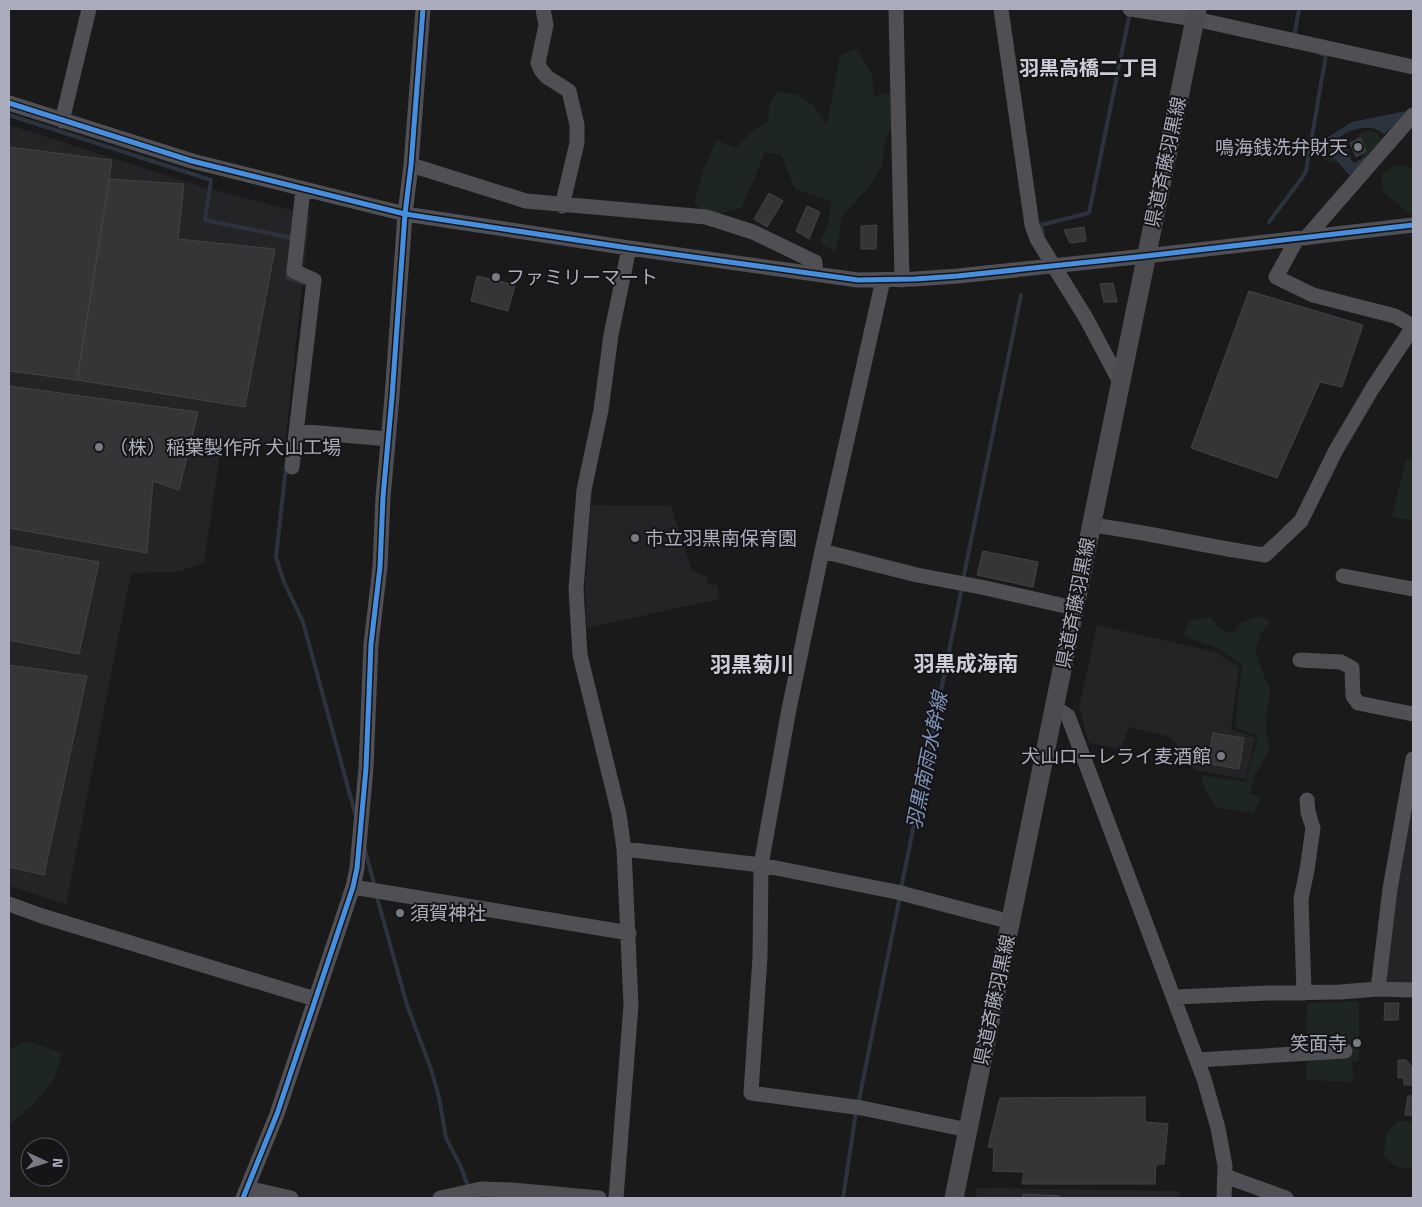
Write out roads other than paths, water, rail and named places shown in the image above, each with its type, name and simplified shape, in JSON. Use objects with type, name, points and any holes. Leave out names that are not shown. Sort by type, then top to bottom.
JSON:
[{"type":"main road","name":"県道斉藤羽黒線","points":[[954,1198],[1196,14]]},
{"type":"street","points":[[62,120],[89,9]]},
{"type":"street","points":[[291,1198],[245,1193],[277,1114],[353,887],[357,868],[366,768],[371,644],[380,567],[383,497],[404,214],[411,165],[423,9]]},
{"type":"street","points":[[543,9],[546,25],[538,63],[547,77],[569,90],[577,125],[577,143],[562,206]]},
{"type":"street","points":[[896,9],[902,280]]},
{"type":"street","points":[[1001,9],[1032,225],[1037,239],[1052,266],[1086,318],[1120,382]]},
{"type":"street","points":[[1133,9],[1196,14],[1413,67]]},
{"type":"street","points":[[9,103],[192,160],[404,214],[858,280],[902,280],[958,276],[1413,225]]},
{"type":"street","points":[[1091,525],[1134,530],[1265,555],[1301,521],[1336,450],[1372,389],[1413,327],[1394,316],[1313,295],[1276,276],[1301,238],[1413,115]]},
{"type":"street","points":[[411,165],[526,202],[706,217],[753,232],[815,262],[816,274]]},
{"type":"street","points":[[292,467],[314,280],[294,271],[303,189]]},
{"type":"street","points":[[616,1198],[631,1005],[624,849],[619,814],[580,655],[576,589],[584,490],[601,410],[612,335],[629,248]]},
{"type":"street","points":[[883,280],[822,551],[789,709],[761,864],[760,957],[751,1093],[857,1107],[968,1130]]},
{"type":"street","points":[[297,431],[388,439]]},
{"type":"street","points":[[822,551],[918,575],[1074,608]]},
{"type":"street","points":[[1343,576],[1413,589]]},
{"type":"street","points":[[1300,660],[1341,662],[1352,668],[1353,696],[1358,703],[1413,714]]},
{"type":"street","points":[[1054,708],[1068,716],[1138,906],[1175,997],[1197,1060],[1218,1128],[1225,1166],[1224,1198]]},
{"type":"street","points":[[1378,989],[1390,889],[1413,759]]},
{"type":"street","points":[[1304,992],[1301,899],[1313,828],[1308,812],[1307,800]]},
{"type":"street","points":[[624,849],[761,864],[902,893],[1011,922]]},
{"type":"street","points":[[353,887],[629,933]]},
{"type":"street","points":[[9,904],[42,916],[315,999]]},
{"type":"street","points":[[1175,997],[1340,992],[1378,989],[1413,990]]},
{"type":"street","points":[[1197,1060],[1345,1051]]},
{"type":"street","points":[[1225,1176],[1286,1198]]},
{"type":"street","points":[[440,1198],[469,1191],[512,1190],[599,1198]]},
{"type":"water","points":[[1411,110],[1384,134],[1373,129],[1356,129],[1339,138],[1342,145],[1333,150],[1325,139],[1352,122]]},
{"type":"water","points":[[1343,151],[1354,163],[1367,156],[1371,164],[1349,175],[1333,156]]},
{"type":"waterway","points":[[1294,38],[1299,9]]},
{"type":"waterway","name":"羽黒南雨水幹線","points":[[1043,235],[1041,225],[1089,213],[1130,12]]},
{"type":"waterway","points":[[1269,222],[1306,171],[1326,55],[1321,54]]},
{"type":"waterway","points":[[9,115],[211,180],[205,220],[292,238],[292,241]]},
{"type":"waterway","points":[[288,270],[287,278],[304,283]]},
{"type":"waterway","name":"羽黒南雨水幹線","points":[[963,580],[1021,295]]},
{"type":"waterway","points":[[286,467],[276,557],[284,582],[303,622],[356,817]]},
{"type":"waterway","name":"羽黒南雨水幹線","points":[[901,889],[962,587]]},
{"type":"waterway","points":[[365,850],[375,887]]},
{"type":"waterway","points":[[376,894],[407,1005],[431,1069],[439,1097],[446,1138],[461,1167],[469,1189]]},
{"type":"waterway","name":"羽黒南雨水幹線","points":[[858,1105],[900,896]]},
{"type":"waterway","name":"羽黒南雨水幹線","points":[[843,1198],[856,1112]]},
{"type":"place","name":"鳴海銭洗弁財天","points":[[1358,147]]},
{"type":"place","name":"ファミリーマート","points":[[496,277]]},
{"type":"place","name":"（株）稲葉製作所 犬山工場","points":[[99,447]]},
{"type":"place","name":"市立羽黒南保育園","points":[[635,538]]},
{"type":"place","name":"犬山ローレライ麦酒館","points":[[1221,756]]},
{"type":"place","name":"須賀神社","points":[[400,913]]},
{"type":"place","name":"笑面寺","points":[[1357,1043]]},
{"type":"district","name":"羽黒高橋二丁目","points":[[1089,68]]},
{"type":"district","name":"羽黒成海南","points":[[966,664]]},
{"type":"district","name":"羽黒菊川","points":[[752,665]]}]
